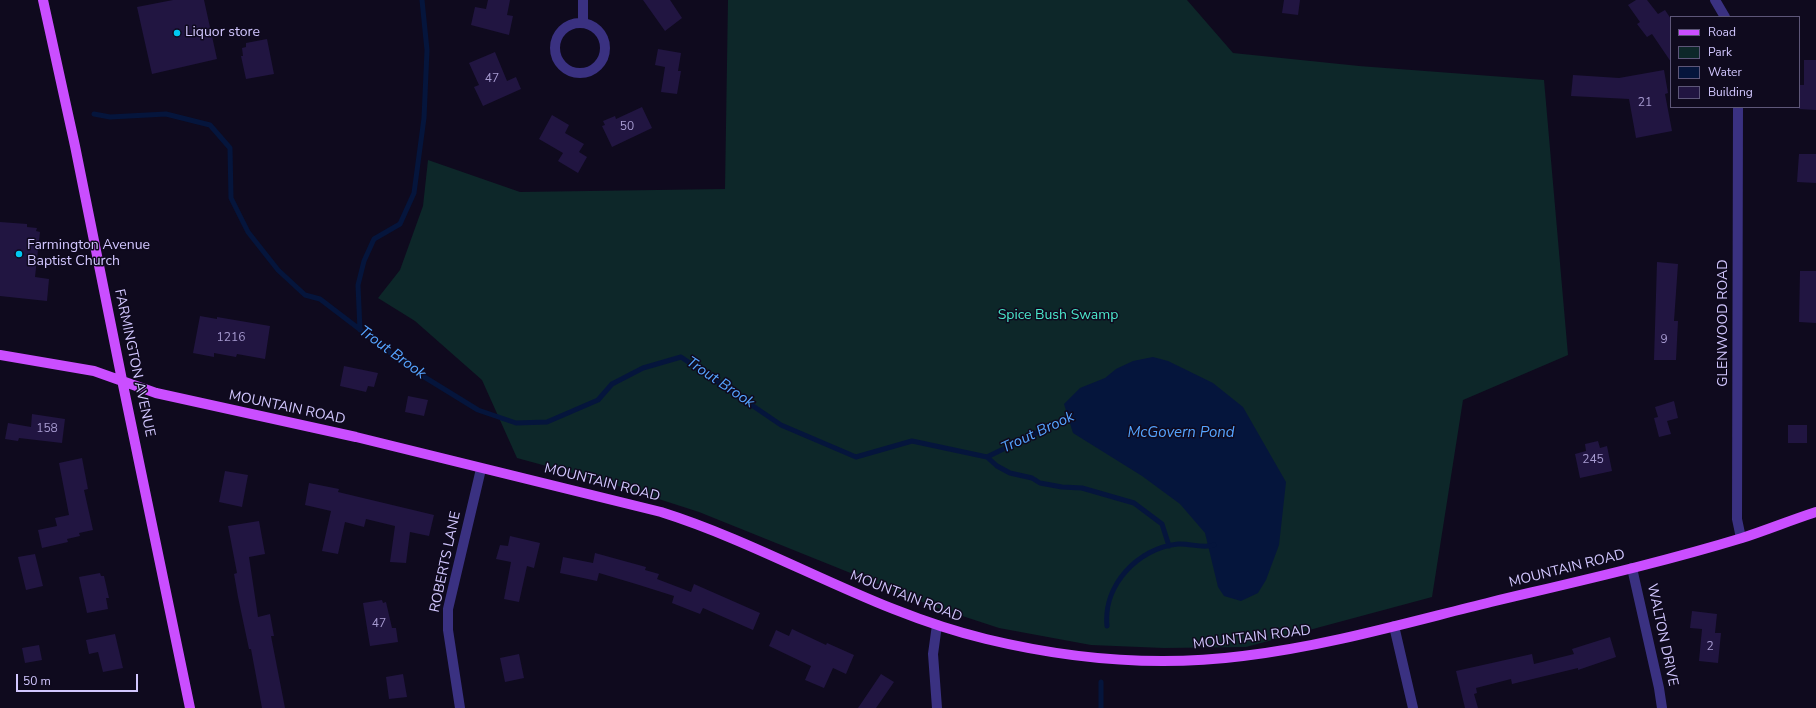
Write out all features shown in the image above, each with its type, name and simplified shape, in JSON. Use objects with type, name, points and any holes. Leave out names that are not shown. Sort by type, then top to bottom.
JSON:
[{"type":"main road","name":"FARMINGTON AVENUE","points":[[43,0],[75,146],[190,708]]},
{"type":"main road","name":"MOUNTAIN ROAD","points":[[0,355],[94,371],[156,393],[349,436],[661,512],[742,541],[872,602],[937,625],[987,640],[1060,653],[1128,660],[1189,661],[1240,657],[1343,639],[1632,568],[1741,538],[1816,512]]},
{"type":"street","points":[[583,0],[583,23]]},
{"type":"street","points":[[1715,0],[1725,16]]},
{"type":"street","points":[[583,23],[596,29],[602,36],[605,45],[604,53],[599,65],[592,71],[583,74],[574,74],[558,63],[554,46],[559,34],[566,27],[583,23]]},
{"type":"street","name":"GLENWOOD ROAD","points":[[1738,108],[1737,519],[1741,538]]},
{"type":"street","name":"ROBERTS LANE","points":[[460,708],[448,630],[448,609],[481,469]]},
{"type":"street","name":"WALTON DRIVE","points":[[1632,568],[1660,688],[1662,708]]},
{"type":"street","points":[[937,625],[934,654],[937,708]]},
{"type":"street","points":[[1394,626],[1413,708]]},
{"type":"green space","name":"Spice Bush Swamp","points":[[728,0],[1187,0],[1233,53],[1359,66],[1544,80],[1568,355],[1463,400],[1432,597],[1246,647],[1164,648],[1091,645],[999,628],[935,607],[699,512],[609,483],[517,458],[482,380],[415,321],[378,298],[400,270],[423,206],[428,160],[520,192],[725,189]]},
{"type":"water","name":"McGovern Pond","points":[[1153,357],[1168,361],[1213,383],[1243,407],[1286,482],[1279,545],[1266,580],[1258,593],[1241,601],[1224,596],[1218,587],[1205,533],[1180,504],[1142,476],[1073,433],[1064,404],[1080,388],[1105,378],[1116,369],[1133,361]]},
{"type":"building","name":"Liquor store","points":[[173,0],[204,0],[217,59],[152,74],[137,7]]},
{"type":"building","points":[[488,0],[510,0],[507,15],[513,16],[509,35],[471,25],[475,7],[486,9]]},
{"type":"building","points":[[643,0],[670,0],[682,18],[665,31]]},
{"type":"building","points":[[1284,0],[1300,0],[1298,15],[1282,13]]},
{"type":"building","points":[[1636,0],[1647,0],[1658,14],[1665,10],[1670,18],[1670,61],[1652,34],[1647,37],[1637,24],[1640,22],[1628,5]]},
{"type":"building","points":[[267,39],[274,74],[246,79],[241,56],[243,56],[242,48],[246,47],[246,43]]},
{"type":"building","points":[[658,49],[681,53],[678,71],[681,71],[677,94],[661,92],[665,67],[655,65]]},
{"type":"building","points":[[495,52],[507,81],[516,77],[521,89],[483,106],[474,87],[479,85],[469,63]]},
{"type":"building","points":[[1804,60],[1816,60],[1816,110],[1799,109],[1800,85],[1804,85]]},
{"type":"building","points":[[1664,70],[1668,93],[1665,94],[1672,131],[1636,138],[1629,99],[1571,96],[1573,75],[1619,78]]},
{"type":"building","points":[[642,107],[652,128],[612,147],[602,126],[605,125],[603,121],[615,116],[616,119]]},
{"type":"building","points":[[552,115],[569,125],[565,133],[584,144],[579,152],[587,157],[578,173],[558,161],[563,153],[539,139]]},
{"type":"building","points":[[1799,154],[1816,154],[1816,183],[1797,182]]},
{"type":"building","name":"Farmington Avenue Baptist Church","points":[[0,222],[27,224],[27,227],[37,228],[36,231],[40,232],[35,277],[49,279],[47,301],[0,296]]},
{"type":"building","points":[[1657,262],[1678,264],[1674,321],[1678,321],[1676,360],[1654,360]]},
{"type":"building","points":[[1800,271],[1816,271],[1816,323],[1799,322]]},
{"type":"building","points":[[200,316],[217,319],[217,317],[270,326],[265,359],[237,354],[236,357],[214,353],[214,357],[193,353]]},
{"type":"building","points":[[344,366],[378,373],[374,387],[368,386],[366,392],[340,386]]},
{"type":"building","points":[[408,396],[428,400],[424,416],[405,412]]},
{"type":"building","points":[[1674,401],[1678,418],[1667,421],[1671,434],[1659,437],[1654,418],[1658,417],[1655,407]]},
{"type":"building","points":[[32,414],[65,419],[62,443],[19,438],[18,441],[5,439],[8,423],[31,427]]},
{"type":"building","points":[[1788,425],[1807,425],[1807,443],[1788,443]]},
{"type":"building","points":[[1598,441],[1600,448],[1607,446],[1612,471],[1580,478],[1575,454],[1586,451],[1585,444]]},
{"type":"building","points":[[82,458],[88,489],[84,490],[93,530],[79,533],[80,536],[67,539],[68,542],[42,548],[38,530],[57,526],[55,518],[69,515],[59,463]]},
{"type":"building","points":[[225,471],[248,475],[242,507],[219,502]]},
{"type":"building","points":[[309,483],[339,489],[338,492],[434,515],[429,536],[410,532],[406,563],[390,562],[395,526],[366,519],[364,527],[345,522],[338,554],[322,551],[331,511],[305,505]]},
{"type":"building","points":[[259,521],[265,554],[249,557],[258,617],[270,614],[274,636],[271,636],[285,708],[262,708],[251,649],[249,649],[234,574],[237,573],[228,526]]},
{"type":"building","points":[[510,536],[540,543],[534,568],[527,566],[519,602],[504,599],[511,562],[496,559],[500,545],[508,546]]},
{"type":"building","points":[[595,553],[646,567],[645,570],[659,574],[657,579],[691,592],[694,584],[760,613],[753,630],[703,608],[700,614],[672,603],[674,596],[599,573],[597,581],[560,573],[563,557],[593,563]]},
{"type":"building","points":[[35,554],[43,586],[26,590],[18,557]]},
{"type":"building","points":[[100,573],[101,576],[104,576],[109,598],[106,598],[108,609],[87,613],[79,577]]},
{"type":"building","points":[[382,600],[383,603],[386,602],[392,628],[396,628],[398,642],[370,646],[363,603]]},
{"type":"building","points":[[1692,611],[1717,614],[1715,633],[1721,633],[1718,663],[1699,661],[1702,629],[1690,628]]},
{"type":"building","points":[[792,629],[826,645],[827,643],[854,655],[846,674],[833,668],[824,688],[805,680],[811,666],[769,646],[776,630],[789,636]]},
{"type":"building","points":[[115,634],[123,668],[103,672],[98,652],[89,654],[86,640]]},
{"type":"building","points":[[1610,637],[1616,657],[1578,670],[1578,668],[1512,684],[1511,679],[1476,688],[1477,693],[1474,694],[1478,708],[1465,708],[1456,671],[1532,654],[1534,664],[1574,654],[1572,649]]},
{"type":"building","points":[[39,645],[42,660],[25,663],[22,648]]},
{"type":"building","points":[[519,654],[524,678],[505,682],[500,658]]},
{"type":"building","points":[[403,674],[407,697],[389,699],[386,677]]},
{"type":"building","points":[[881,674],[894,682],[876,708],[858,708]]},
{"type":"waterway","points":[[360,330],[358,285],[364,261],[374,239],[400,224],[414,193],[424,118],[427,50],[422,0]]},
{"type":"waterway","name":"Trout Brook","points":[[94,114],[110,117],[166,114],[210,125],[230,148],[231,198],[248,232],[278,270],[305,295],[320,299],[413,370],[478,410],[516,423],[547,422],[598,400],[612,384],[643,368],[681,357],[781,425],[856,457],[912,441],[987,457],[1073,415]]},
{"type":"waterway","points":[[987,457],[997,466],[1010,473],[1032,478],[1040,483],[1062,487],[1082,488],[1134,503],[1162,524],[1169,546]]},
{"type":"waterway","name":"Trout Brook","points":[[1107,626],[1107,611],[1111,596],[1117,583],[1126,571],[1137,561],[1149,553],[1163,547],[1178,544],[1200,546],[1214,545]]},
{"type":"waterway","name":"Trout Brook","points":[[1101,682],[1101,708]]},
{"type":"place","name":"Liquor store","points":[[177,33]]},
{"type":"place","name":"Farmington Avenue Baptist Church","points":[[19,254]]}]
